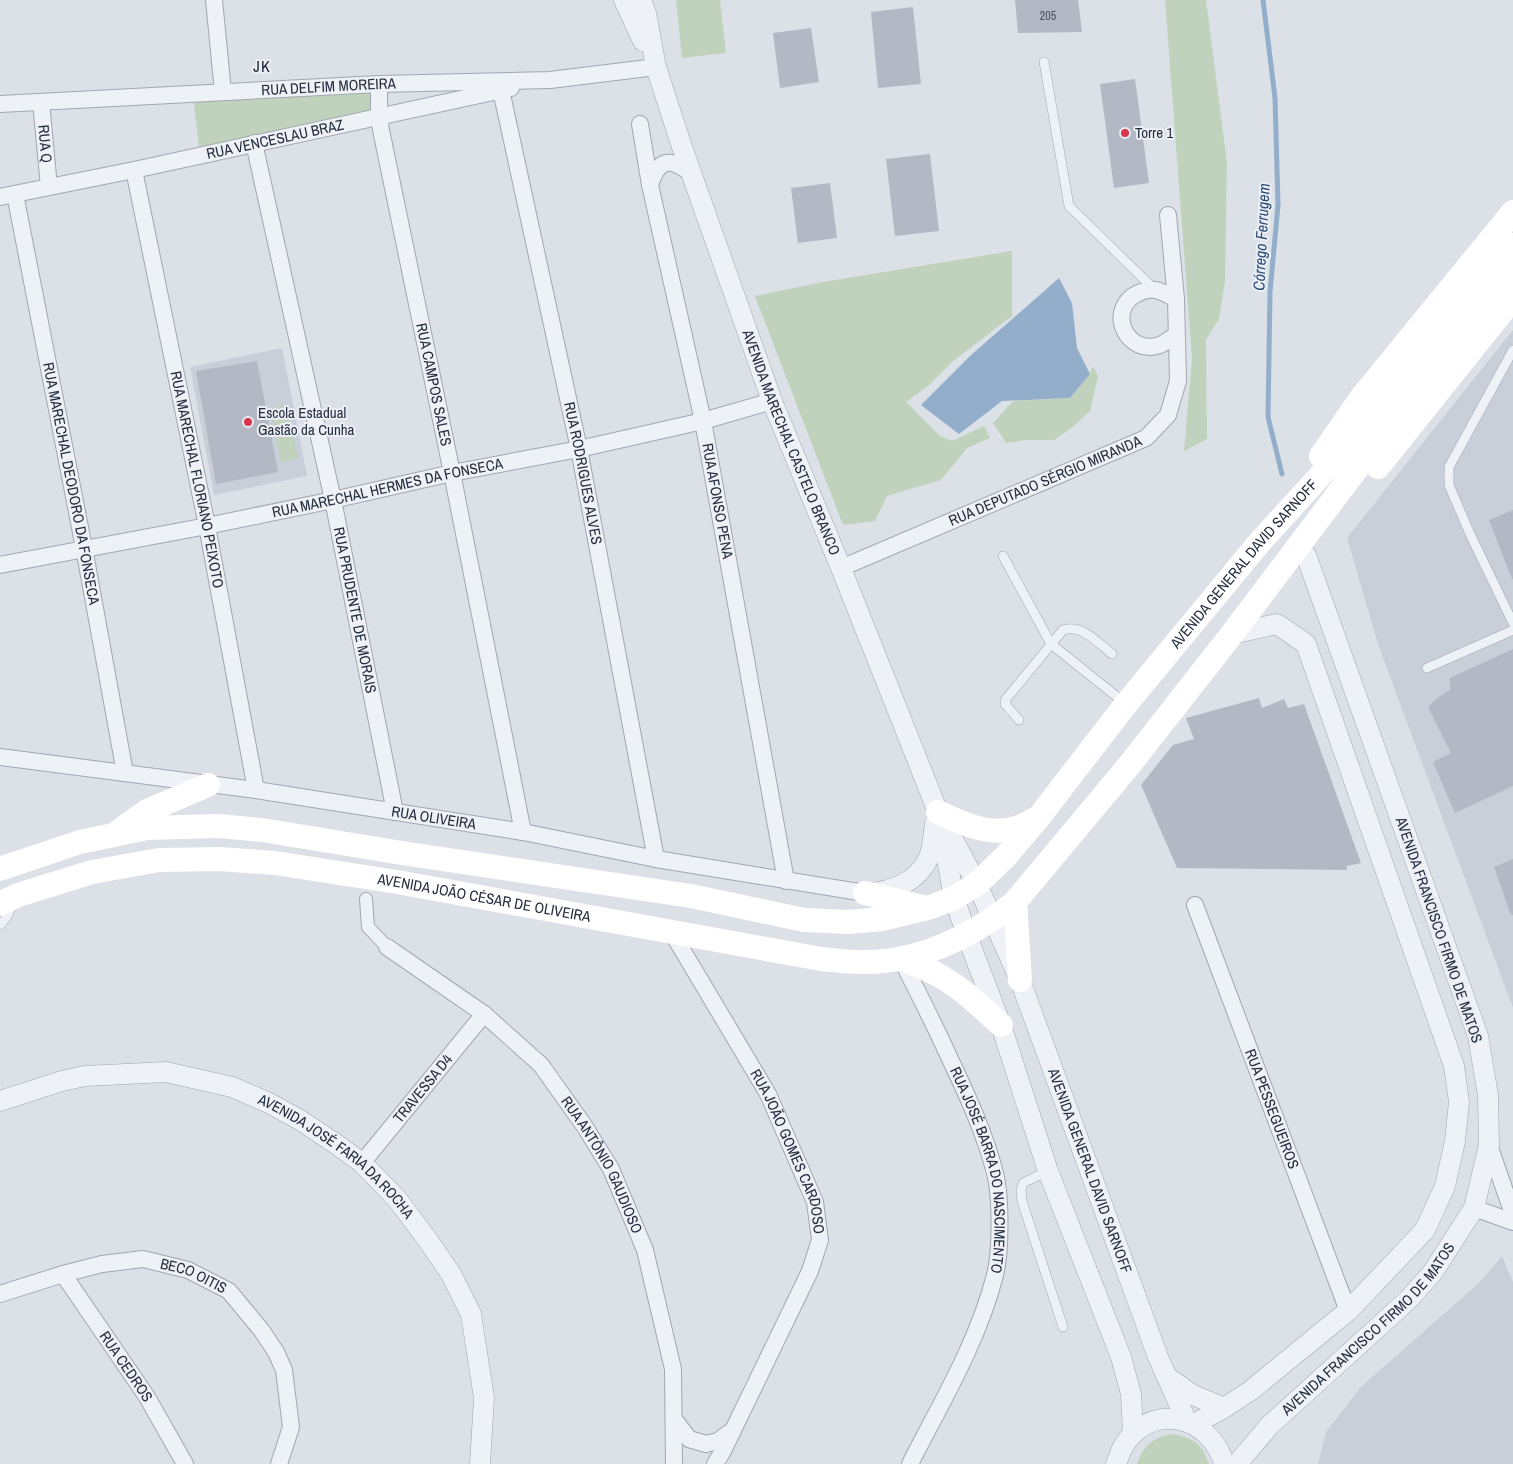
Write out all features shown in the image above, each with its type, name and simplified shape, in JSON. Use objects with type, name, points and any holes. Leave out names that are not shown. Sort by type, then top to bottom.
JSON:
[{"type":"main road","points":[[1259,543],[1361,398],[1513,212]]},
{"type":"main road","name":"AVENIDA GENERAL DAVID SARNOFF","points":[[954,898],[976,884],[995,867],[1039,817],[1126,704],[1259,543],[1378,411],[1513,245]]},
{"type":"main road","name":"AVENIDA GENERAL DAVID SARNOFF","points":[[967,935],[993,920],[1015,902],[1131,763],[1232,634],[1392,422],[1513,272]]},
{"type":"main road","points":[[1260,597],[1278,585],[1306,555],[1513,298]]},
{"type":"main road","points":[[114,835],[147,811],[208,785]]},
{"type":"main road","points":[[938,812],[959,822],[992,832],[1009,831],[1025,826],[1039,817]]},
{"type":"main road","name":"AVENIDA JOÃO CÉSAR DE OLIVEIRA","points":[[0,869],[80,842],[147,828],[219,826],[262,830],[421,856],[691,896],[804,920],[848,922],[874,920],[932,907],[954,898]]},
{"type":"main road","name":"AVENIDA JOÃO CÉSAR DE OLIVEIRA","points":[[9,899],[102,870],[159,860],[219,859],[275,863],[397,882],[821,959],[861,962],[901,959],[944,945],[967,935]]},
{"type":"main road","points":[[865,893],[926,908]]},
{"type":"main road","points":[[1015,902],[1020,980]]},
{"type":"main road","points":[[901,959],[939,975],[971,998],[1001,1025]]},
{"type":"street","points":[[214,0],[223,92]]},
{"type":"street","name":"AVENIDA MARECHAL CASTELO BRANCO","points":[[624,0],[656,67],[772,401],[938,812],[976,884]]},
{"type":"street","name":"AVENIDA MARECHAL CASTELO BRANCO","points":[[641,0],[646,13],[656,67]]},
{"type":"street","name":"RUA DELFIM MOREIRA","points":[[0,104],[379,84],[550,80],[656,67]]},
{"type":"street","name":"RUA VENCESLAU BRAZ","points":[[8,196],[550,80]]},
{"type":"street","name":"RUA CAMPOS SALES","points":[[379,84],[379,116],[523,832]]},
{"type":"street","name":"RUA RODRIGUES ALVES","points":[[501,90],[578,449],[656,859]]},
{"type":"street","name":"RUA Q","points":[[41,102],[50,187]]},
{"type":"street","name":"RUA AFONSO PENA","points":[[640,124],[650,185],[703,421],[786,881]]},
{"type":"street","name":"RUA PRUDENTE DE MORAIS","points":[[254,143],[334,500],[395,812]]},
{"type":"street","points":[[650,185],[655,170],[662,164],[676,164],[691,172]]},
{"type":"street","name":"RUA MARECHAL FLORIANO PEIXOTO","points":[[134,170],[207,526],[256,790]]},
{"type":"street","name":"RUA MARECHAL DEODORO DA FONSECA","points":[[8,196],[84,548],[125,773]]},
{"type":"street","name":"RUA DEPUTADO SÉRGIO MIRANDA","points":[[841,568],[1146,438],[1168,415],[1178,381],[1176,299],[1168,215]]},
{"type":"street","points":[[1176,299],[1154,289],[1138,292],[1126,301],[1121,316],[1122,326],[1126,334],[1132,341],[1140,345],[1150,347],[1159,345],[1176,335]]},
{"type":"street","name":"RUA MARECHAL HERMES DA FONSECA","points":[[0,565],[207,526],[452,473],[578,449],[703,421],[772,401]]},
{"type":"street","name":"AVENIDA FRANCISCO FIRMO DE MATOS","points":[[1237,1464],[1270,1425],[1408,1300],[1432,1272],[1474,1208],[1490,1145],[1488,1095],[1478,1036],[1306,555]]},
{"type":"street","name":"AVENIDA FRANCISCO FIRMO DE MATOS","points":[[1190,1423],[1224,1408],[1250,1391],[1348,1311],[1425,1230],[1445,1186],[1455,1141],[1459,1102],[1454,1066],[1306,644],[1277,624],[1232,634]]},
{"type":"street","name":"RUA OLIVEIRA","points":[[0,757],[256,790],[523,832],[656,859],[865,893]]},
{"type":"street","points":[[865,893],[880,893],[895,888],[909,881],[920,871],[929,858],[938,812]]},
{"type":"street","name":"AVENIDA MARECHAL CASTELO BRANCO","points":[[938,812],[954,898]]},
{"type":"street","name":"AVENIDA GENERAL DAVID SARNOFF","points":[[976,884],[1020,980],[1158,1358],[1190,1423]]},
{"type":"street","points":[[954,898],[1001,1025],[1048,1171],[1121,1357],[1130,1394],[1133,1433]]},
{"type":"street","points":[[366,899],[368,927],[387,947]]},
{"type":"street","name":"RUA PESSEGUEIROS","points":[[1195,905],[1348,1311]]},
{"type":"street","name":"RUA JOÃO GOMES CARDOSO","points":[[671,931],[768,1094],[815,1202],[820,1240],[810,1271],[715,1464]]},
{"type":"street","name":"RUA ANTÔNIO GAUDIOSO","points":[[387,947],[484,1014],[541,1065],[585,1127],[611,1169],[645,1250],[673,1369],[674,1464]]},
{"type":"street","name":"RUA JOSÉ BARRA DO NASCIMENTO","points":[[901,959],[955,1069],[984,1138],[995,1175],[999,1228],[995,1273],[977,1331],[910,1464]]},
{"type":"street","name":"TRAVESSA D4","points":[[362,1163],[484,1014]]},
{"type":"street","name":"AVENIDA JOSÉ FARIA DA ROCHA","points":[[0,1101],[62,1081],[85,1076],[166,1072],[232,1087],[269,1103],[300,1120],[362,1163],[397,1199],[427,1238],[451,1274],[471,1314],[484,1398],[480,1464]]},
{"type":"street","points":[[1490,1145],[1513,1214]]},
{"type":"street","points":[[1474,1208],[1513,1222]]},
{"type":"street","name":"BECO OITIS","points":[[0,1294],[62,1274],[102,1264],[143,1259],[188,1270],[229,1291],[262,1331],[276,1352],[284,1370],[291,1427],[278,1464]]},
{"type":"street","name":"RUA CEDROS","points":[[62,1274],[147,1397],[185,1464]]},
{"type":"street","points":[[1167,1377],[1193,1395],[1224,1408]]},
{"type":"street","points":[[674,1419],[689,1439],[706,1444],[718,1441],[734,1428]]},
{"type":"street","points":[[1116,1464],[1121,1448],[1133,1433],[1144,1425],[1158,1420],[1172,1419],[1190,1423],[1205,1432],[1215,1442],[1224,1464]]},
{"type":"lane","points":[[1044,62],[1069,206],[1154,289]]},
{"type":"lane","points":[[1513,350],[1449,467],[1449,484],[1470,534],[1513,623]]},
{"type":"lane","points":[[1003,556],[1051,644],[1126,704]]},
{"type":"lane","points":[[1019,720],[1007,708],[1005,704],[1006,699],[1063,630],[1072,627],[1084,632],[1112,654]]},
{"type":"lane","points":[[1427,668],[1513,630]]},
{"type":"lane","points":[[0,925],[6,918],[9,899]]},
{"type":"lane","points":[[1048,1171],[1023,1183],[1022,1201],[1063,1327]]},
{"type":"shaded area","points":[[1513,330],[1513,1008],[1379,647],[1347,538]]},
{"type":"shaded area","name":"Escola Estadual Gastão da Cunha","points":[[282,348],[307,476],[214,495],[190,367]]},
{"type":"shaded area","points":[[1502,1256],[1513,1282],[1513,1464],[1318,1464],[1326,1432],[1361,1387],[1480,1282]]},
{"type":"green space","points":[[676,0],[720,0],[726,53],[682,58]]},
{"type":"green space","points":[[1165,0],[1206,0],[1227,163],[1225,281],[1219,319],[1206,340],[1207,439],[1184,451],[1192,358]]},
{"type":"green space","points":[[378,84],[378,116],[200,155],[193,96]]},
{"type":"green space","points":[[1012,251],[1012,316],[952,362],[929,385],[906,402],[940,436],[952,441],[984,426],[990,438],[967,448],[941,480],[887,496],[875,521],[843,525],[755,296],[823,282]]},
{"type":"green space","points":[[1093,366],[1098,376],[1090,411],[1074,426],[1054,440],[1026,440],[1006,443],[993,423],[1013,401],[1070,398],[1090,374]]},
{"type":"green space","points":[[287,405],[298,458],[281,462],[270,409]]},
{"type":"green space","points":[[1173,1434],[1196,1443],[1203,1451],[1209,1464],[1137,1464],[1143,1451],[1150,1443]]},
{"type":"water","points":[[1059,278],[1072,303],[1077,348],[1090,374],[1070,398],[1002,401],[959,434],[921,405],[971,355]]},
{"type":"building","points":[[1015,0],[1078,0],[1082,32],[1018,33]]},
{"type":"building","points":[[913,7],[921,84],[878,88],[871,12]]},
{"type":"building","points":[[811,28],[819,82],[780,88],[773,33]]},
{"type":"building","name":"Torre 1","points":[[1135,79],[1149,183],[1114,188],[1100,84]]},
{"type":"building","points":[[930,154],[939,231],[895,236],[886,159]]},
{"type":"building","points":[[830,183],[837,238],[798,243],[791,188]]},
{"type":"building","points":[[257,361],[278,472],[216,484],[196,371]]},
{"type":"building","points":[[1513,510],[1513,579],[1512,579],[1489,520]]},
{"type":"building","points":[[1513,649],[1513,786],[1455,813],[1433,762],[1451,753],[1428,707],[1450,690],[1450,678]]},
{"type":"building","points":[[1259,698],[1262,708],[1284,699],[1288,708],[1304,704],[1361,863],[1347,866],[1347,870],[1177,868],[1141,785],[1173,745],[1194,739],[1186,718]]},
{"type":"building","points":[[1513,859],[1513,915],[1511,915],[1494,867]]},
{"type":"waterway","name":"Córrego Ferrugem","points":[[1263,0],[1275,98],[1278,205],[1270,292],[1268,417],[1282,474]]},
{"type":"place","name":"Torre 1","points":[[1125,133]]},
{"type":"place","name":"Escola Estadual Gastão da Cunha","points":[[248,422]]},
{"type":"district","name":"JK","points":[[262,66]]}]
